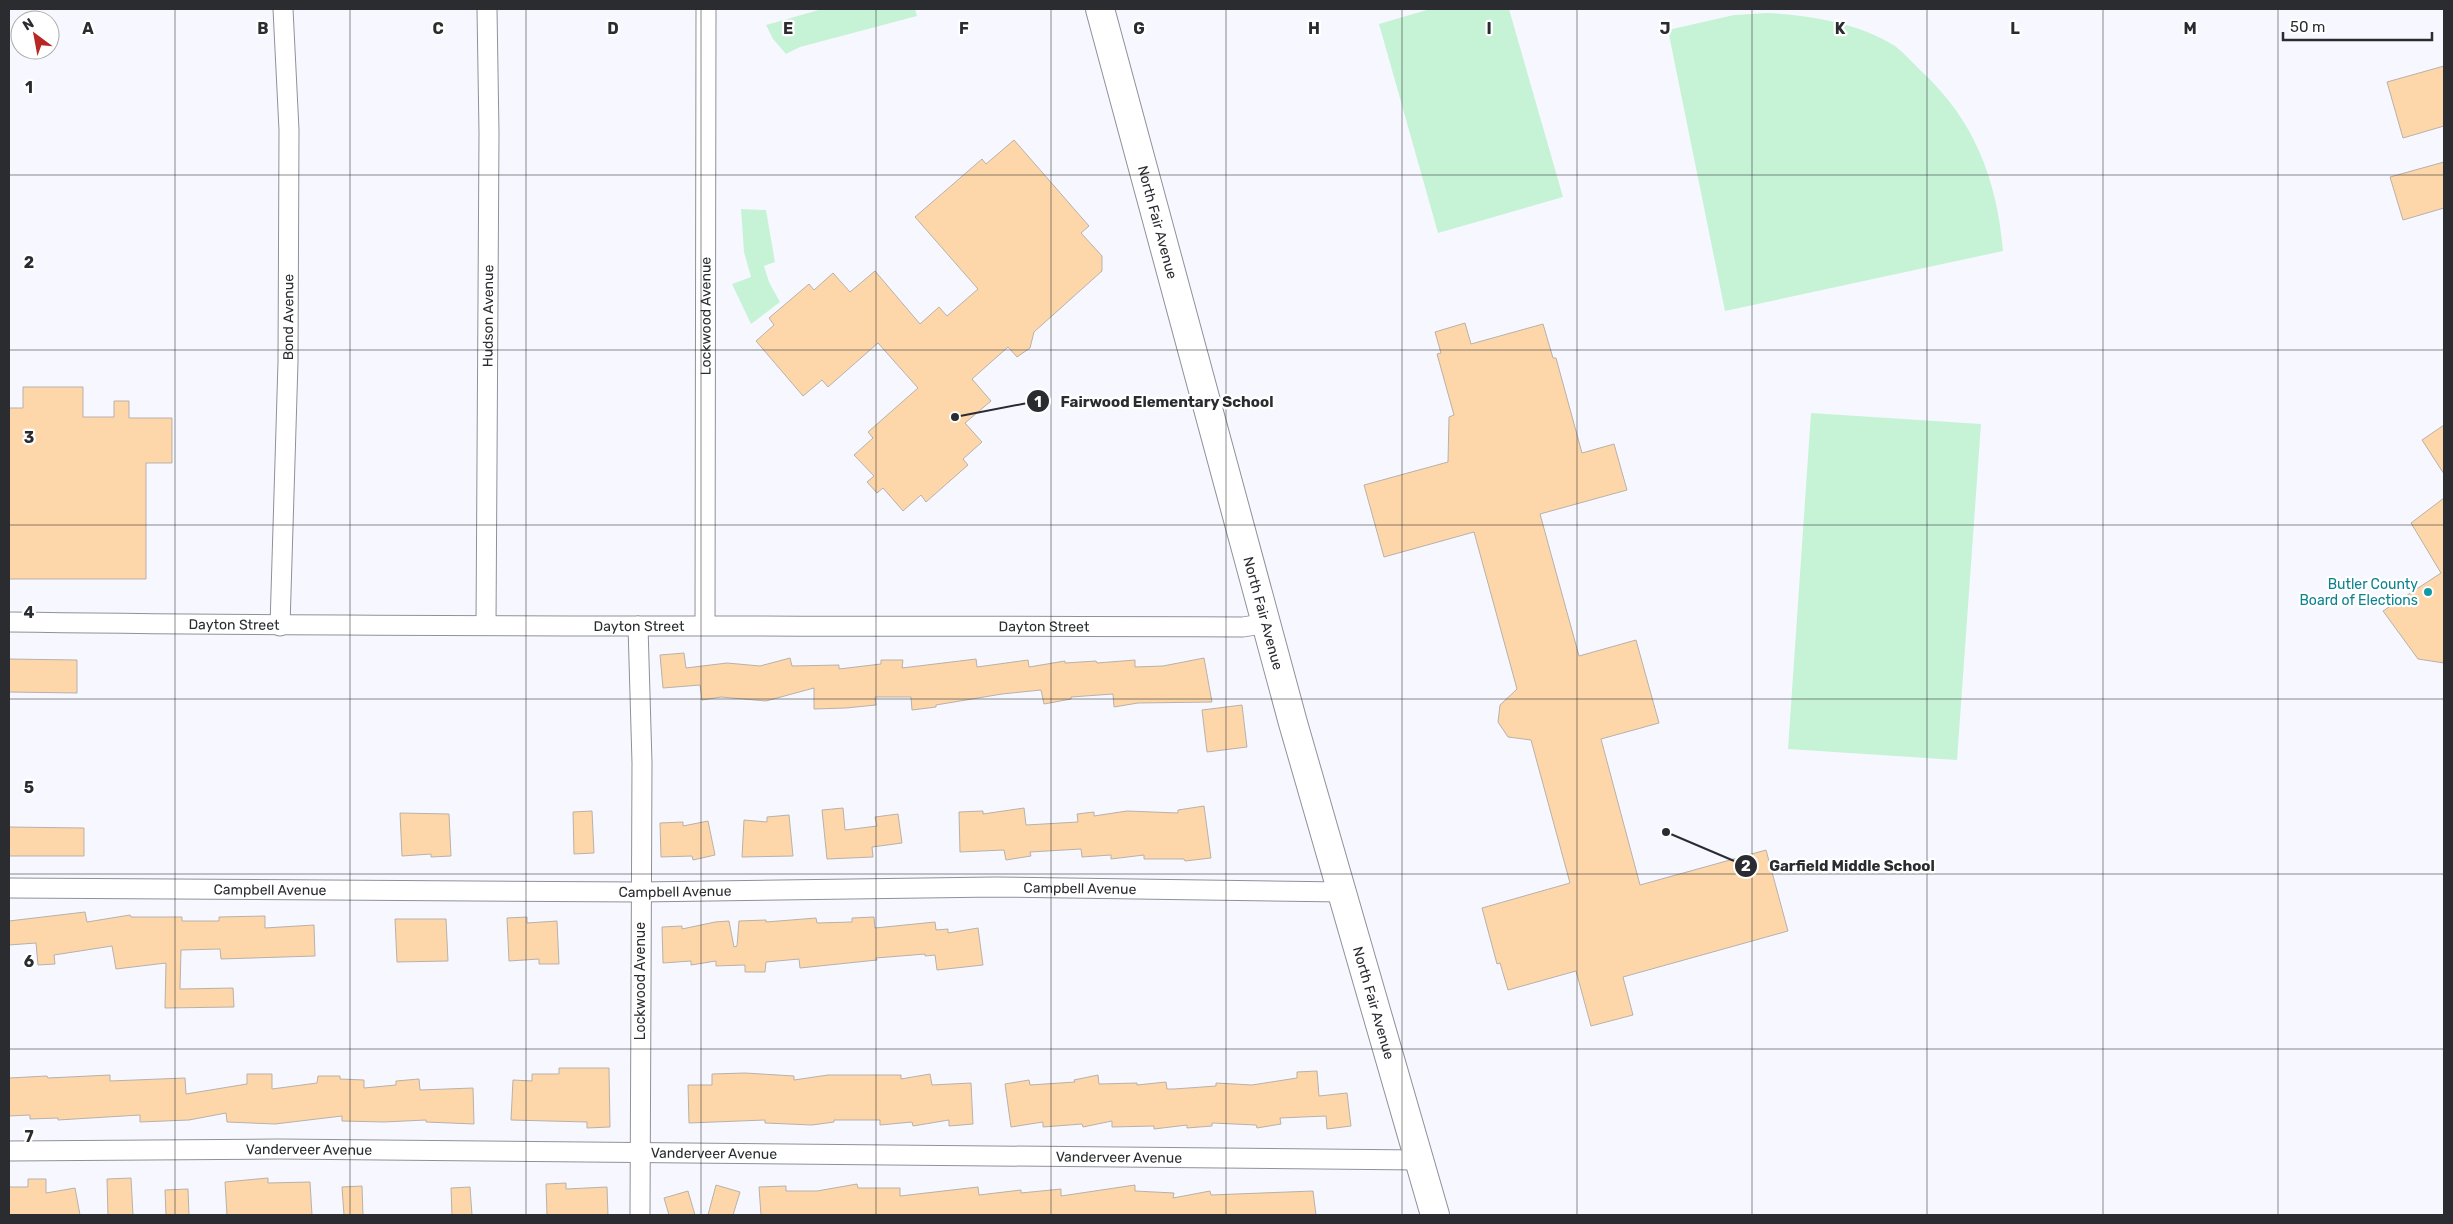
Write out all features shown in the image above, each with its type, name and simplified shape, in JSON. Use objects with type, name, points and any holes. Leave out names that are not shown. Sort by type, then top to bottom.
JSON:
[{"type":"street","name":"Bond Avenue","points":[[280,626],[288,333],[289,130],[283,9]]},
{"type":"street","name":"Hudson Avenue","points":[[486,624],[487,9]]},
{"type":"street","name":"Lockwood Avenue","points":[[705,625],[706,9]]},
{"type":"street","name":"North Fair Avenue","points":[[1100,9],[1268,623],[1293,723],[1435,1215]]},
{"type":"street","name":"Dayton Street","points":[[9,622],[280,626],[486,624],[1243,627],[1268,623]]},
{"type":"street","name":"Lockwood Avenue","points":[[638,626],[642,763],[640,1215]]},
{"type":"street","name":"Campbell Avenue","points":[[9,888],[640,892],[995,887],[1342,892]]},
{"type":"street","name":"Vanderveer Avenue","points":[[9,1151],[278,1149],[640,1154],[1419,1160]]},
{"type":"green space","points":[[822,9],[915,9],[917,16],[800,47],[786,54],[773,39],[766,25]]},
{"type":"green space","points":[[1430,9],[1509,9],[1563,197],[1438,233],[1379,24]]},
{"type":"green space","points":[[1767,13],[1816,18],[1866,31],[1895,46],[1939,89],[1955,109],[1980,152],[1995,199],[2003,251],[1725,311],[1668,30],[1734,15]]},
{"type":"green space","points":[[741,209],[766,210],[775,262],[764,266],[769,282],[780,302],[751,324],[732,284],[751,277],[744,252]]},
{"type":"green space","points":[[1811,413],[1981,424],[1957,760],[1788,749]]},
{"type":"building","points":[[2444,66],[2444,126],[2403,138],[2387,82]]},
{"type":"building","points":[[1014,140],[1089,226],[1081,233],[1102,256],[1102,271],[1034,332],[1030,348],[1017,357],[1008,347],[972,379],[991,401],[965,423],[982,442],[963,459],[968,465],[926,502],[921,495],[903,511],[883,488],[877,493],[867,482],[874,476],[854,455],[873,438],[868,432],[918,388],[878,343],[828,387],[822,380],[803,396],[756,341],[774,325],[769,318],[809,284],[814,290],[833,273],[850,292],[875,271],[920,324],[939,307],[947,316],[978,289],[915,217],[982,159],[986,164]]},
{"type":"building","points":[[2444,162],[2444,208],[2403,220],[2390,177]]},
{"type":"building","points":[[1465,323],[1471,344],[1543,324],[1553,358],[1556,358],[1582,453],[1614,444],[1627,490],[1540,514],[1579,656],[1636,640],[1659,723],[1601,739],[1640,885],[1766,850],[1788,931],[1623,977],[1633,1015],[1591,1026],[1576,971],[1508,990],[1500,963],[1497,964],[1482,908],[1570,883],[1531,740],[1508,737],[1498,722],[1500,705],[1517,689],[1474,532],[1384,557],[1364,485],[1448,462],[1449,417],[1454,415],[1437,354],[1441,353],[1435,332]]},
{"type":"building","points":[[23,387],[83,387],[83,417],[114,417],[114,401],[129,401],[129,418],[172,418],[172,463],[146,463],[146,579],[9,579],[9,408],[23,408]]},
{"type":"building","points":[[2444,425],[2444,474],[2422,440]]},
{"type":"building","name":"Butler County Board of Elections","points":[[2444,498],[2444,663],[2418,659],[2383,611],[2441,573],[2411,523]]},
{"type":"building","points":[[684,653],[686,668],[727,663],[760,666],[790,658],[792,666],[839,665],[839,669],[881,664],[881,660],[903,660],[902,668],[976,659],[977,667],[1028,660],[1029,667],[1065,661],[1065,663],[1096,661],[1097,663],[1135,660],[1135,667],[1163,666],[1204,658],[1212,702],[1138,703],[1114,707],[1113,694],[1071,697],[1071,699],[1044,704],[1041,690],[1002,694],[912,710],[911,697],[875,697],[876,705],[814,709],[814,688],[766,701],[721,697],[702,700],[700,685],[663,688],[660,655]]},
{"type":"building","points":[[9,659],[77,660],[77,693],[9,692]]},
{"type":"building","points":[[1242,705],[1247,747],[1207,752],[1202,710]]},
{"type":"building","points":[[1204,806],[1211,858],[1185,861],[1184,859],[1144,859],[1144,855],[1111,859],[1111,855],[1082,857],[1081,849],[1030,852],[1031,856],[1006,860],[1004,850],[960,852],[959,812],[983,811],[983,814],[1024,808],[1026,825],[1078,822],[1077,814],[1094,812],[1094,816],[1127,811],[1178,813],[1178,810]]},
{"type":"building","points":[[843,808],[845,830],[877,826],[875,817],[898,814],[902,843],[872,847],[873,857],[827,859],[822,810]]},
{"type":"building","points":[[592,811],[594,853],[574,854],[573,812]]},
{"type":"building","points":[[400,813],[449,814],[451,856],[431,857],[431,854],[402,856]]},
{"type":"building","points":[[789,815],[793,856],[742,857],[744,820],[767,822],[767,817]]},
{"type":"building","points":[[708,821],[715,855],[693,860],[692,856],[661,857],[660,823],[683,822],[683,826]]},
{"type":"building","points":[[9,827],[84,828],[84,856],[9,856]]},
{"type":"building","points":[[85,912],[87,922],[130,915],[131,917],[182,917],[182,921],[219,921],[219,917],[265,916],[265,928],[314,925],[315,956],[221,959],[220,949],[181,950],[180,989],[233,988],[234,1007],[165,1008],[166,963],[116,969],[112,946],[54,955],[55,964],[38,965],[36,943],[9,945],[9,921]]},
{"type":"building","points":[[527,917],[527,923],[557,921],[559,964],[539,964],[539,959],[509,961],[507,918]]},
{"type":"building","points":[[874,917],[875,928],[935,922],[936,930],[948,929],[948,933],[978,928],[983,965],[937,970],[935,955],[925,956],[925,954],[800,968],[799,959],[766,962],[765,972],[745,972],[745,965],[716,966],[716,961],[691,965],[691,961],[663,963],[662,927],[682,926],[682,929],[729,921],[734,947],[737,946],[739,921],[766,920],[766,922],[816,918],[817,923],[852,922],[852,918]]},
{"type":"building","points":[[395,919],[446,919],[448,961],[397,962]]},
{"type":"building","points":[[559,1068],[609,1068],[610,1127],[587,1128],[587,1122],[511,1120],[513,1080],[532,1081],[532,1074],[559,1074]]},
{"type":"building","points":[[1317,1071],[1319,1096],[1347,1093],[1351,1126],[1327,1129],[1326,1116],[1280,1118],[1281,1124],[1257,1128],[1256,1125],[1212,1123],[1212,1126],[1187,1128],[1187,1125],[1154,1129],[1154,1126],[1112,1127],[1112,1121],[1083,1127],[1082,1124],[1043,1127],[1043,1122],[1011,1127],[1005,1084],[1029,1080],[1030,1085],[1075,1082],[1074,1080],[1098,1075],[1099,1084],[1137,1083],[1137,1085],[1166,1082],[1167,1089],[1174,1089],[1216,1086],[1216,1083],[1252,1085],[1297,1078],[1297,1072]]},
{"type":"building","points":[[745,1073],[794,1076],[794,1080],[828,1075],[901,1075],[901,1079],[930,1074],[932,1085],[971,1083],[973,1124],[949,1126],[949,1120],[913,1126],[912,1122],[880,1125],[880,1120],[834,1120],[834,1122],[812,1125],[765,1123],[765,1120],[689,1123],[688,1085],[712,1085],[712,1074]]},
{"type":"building","points":[[247,1074],[272,1074],[272,1089],[317,1083],[318,1076],[340,1076],[340,1079],[364,1080],[364,1088],[396,1085],[396,1081],[419,1079],[420,1090],[473,1088],[474,1124],[426,1122],[426,1120],[342,1121],[342,1116],[275,1124],[227,1122],[226,1113],[189,1120],[140,1122],[140,1115],[58,1120],[58,1118],[30,1119],[30,1115],[9,1116],[9,1078],[110,1075],[110,1081],[185,1078],[186,1094],[247,1084]]},
{"type":"building","points":[[131,1178],[133,1215],[108,1215],[107,1179]]},
{"type":"building","points":[[268,1178],[268,1183],[310,1182],[312,1215],[227,1215],[225,1182]]},
{"type":"building","points":[[28,1179],[46,1179],[46,1193],[75,1188],[80,1215],[9,1215],[9,1187],[28,1187]]},
{"type":"building","points":[[566,1183],[566,1189],[607,1187],[608,1215],[547,1215],[546,1184]]},
{"type":"building","points":[[857,1184],[858,1188],[900,1188],[900,1196],[978,1187],[979,1195],[1021,1190],[1021,1193],[1061,1189],[1061,1196],[1135,1185],[1135,1191],[1174,1193],[1173,1198],[1210,1191],[1211,1195],[1313,1191],[1316,1215],[761,1215],[759,1187],[786,1186],[786,1191],[817,1191]]},
{"type":"building","points":[[716,1185],[740,1192],[733,1215],[708,1215]]},
{"type":"building","points":[[362,1186],[363,1215],[344,1215],[342,1187]]},
{"type":"building","points":[[470,1187],[472,1215],[452,1215],[451,1188]]},
{"type":"building","points":[[188,1189],[189,1215],[166,1215],[165,1190]]},
{"type":"building","points":[[688,1191],[695,1215],[669,1215],[664,1198]]},
{"type":"place","name":"Fairwood Elementary School","points":[[955,417]]},
{"type":"place","name":"Butler County Board of Elections","points":[[2428,592]]},
{"type":"place","name":"Garfield Middle School","points":[[1666,832]]}]
